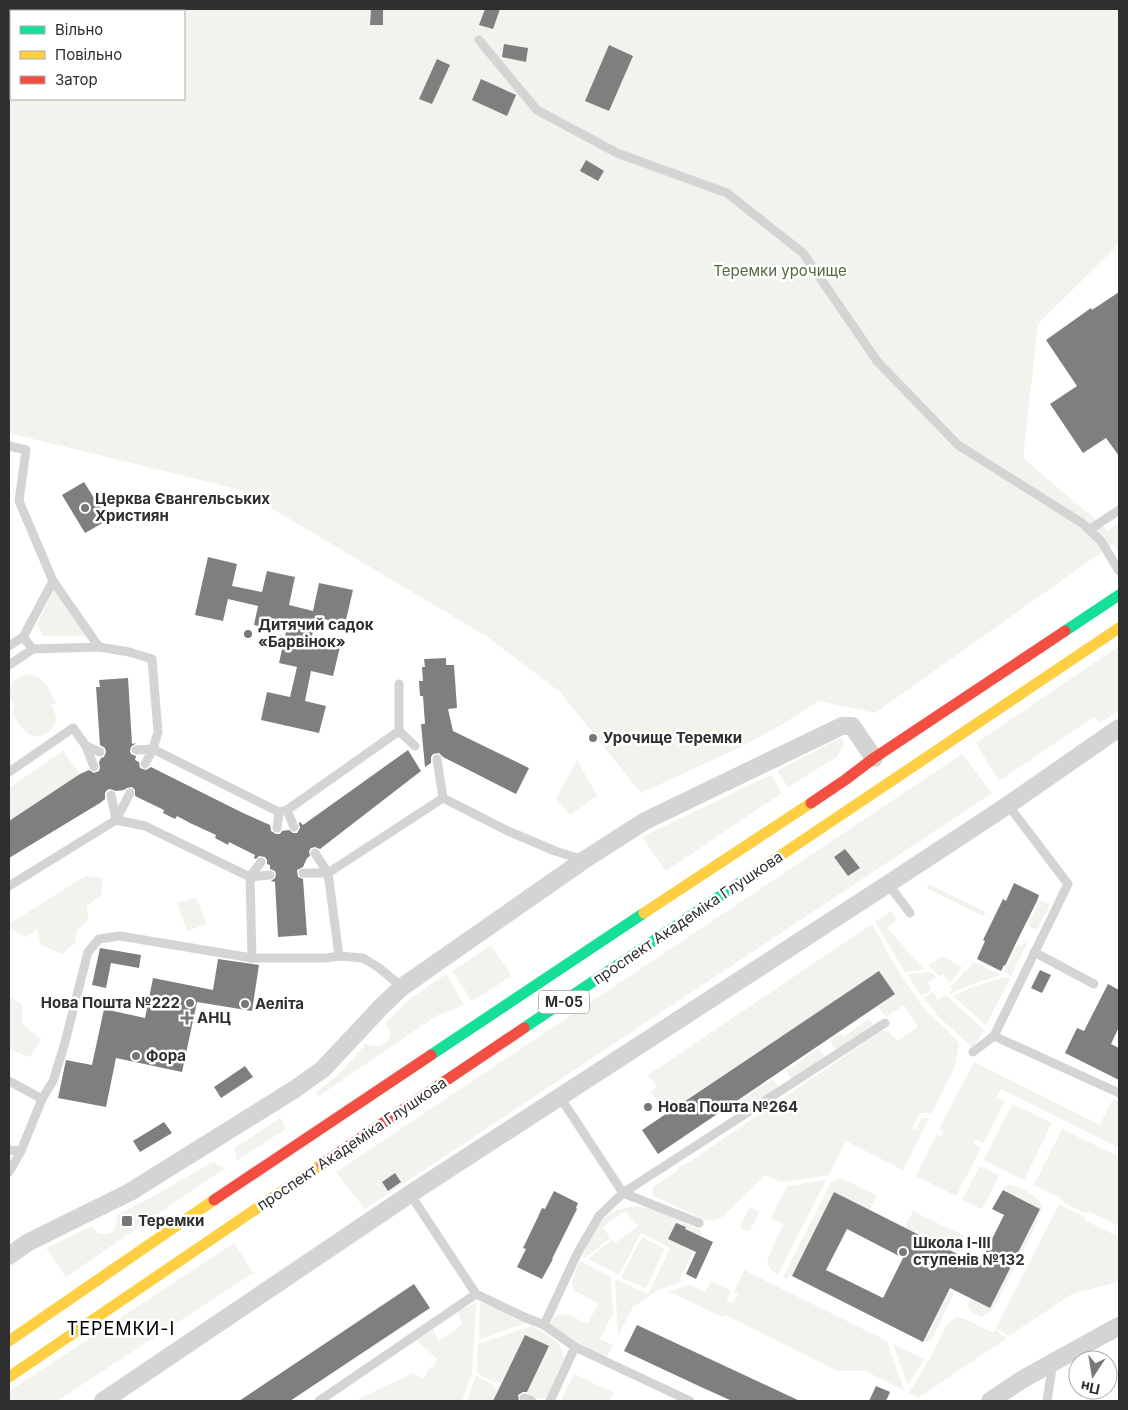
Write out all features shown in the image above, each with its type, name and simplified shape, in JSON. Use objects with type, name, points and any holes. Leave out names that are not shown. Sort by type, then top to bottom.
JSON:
[{"type":"highway","name":"проспект Академіка Глушкова","points":[[9,1341],[271,1161],[1119,595]]},
{"type":"highway","name":"проспект Академіка Глушкова","points":[[9,1377],[280,1192],[1119,628]]},
{"type":"street","points":[[9,1256],[27,1243],[130,1192],[295,1089],[323,1069],[402,987],[584,860],[651,818],[842,726],[852,726],[874,758]]},
{"type":"street","points":[[107,1400],[410,1194],[888,884],[1008,805],[1119,728]]},
{"type":"street","points":[[990,1401],[1023,1379],[1119,1326]]},
{"type":"lane","points":[[479,40],[537,110],[617,153],[727,193],[804,253],[877,361],[958,445],[1082,523],[1100,542],[1119,571]]},
{"type":"lane","points":[[9,446],[26,450],[18,501],[52,581],[99,647]]},
{"type":"lane","points":[[1089,530],[1119,510]]},
{"type":"lane","points":[[9,646],[23,637],[52,581]]},
{"type":"lane","points":[[23,637],[33,649]]},
{"type":"lane","points":[[9,665],[33,649],[99,647],[129,652],[152,659],[158,732],[153,749],[145,764]]},
{"type":"lane","points":[[399,684],[399,731],[415,746]]},
{"type":"lane","points":[[9,772],[73,728],[86,746],[94,767]]},
{"type":"lane","points":[[277,828],[283,811],[399,731]]},
{"type":"lane","points":[[86,746],[100,752]]},
{"type":"lane","points":[[136,750],[153,749],[283,811],[294,827]]},
{"type":"lane","points":[[437,759],[443,798]]},
{"type":"lane","points":[[9,886],[116,820],[130,793]]},
{"type":"lane","points":[[111,795],[116,820]]},
{"type":"lane","points":[[443,798],[508,831],[555,851],[584,860]]},
{"type":"lane","points":[[303,873],[328,873],[443,798]]},
{"type":"lane","points":[[973,1052],[994,1036],[1068,884],[1008,805]]},
{"type":"lane","points":[[116,820],[145,826],[250,877],[270,876]]},
{"type":"lane","points":[[315,853],[328,873],[339,956]]},
{"type":"lane","points":[[252,958],[250,877],[261,862]]},
{"type":"lane","points":[[888,884],[910,914]]},
{"type":"lane","points":[[9,1172],[21,1151],[42,1099],[52,1081],[64,1046],[88,952],[99,939],[120,936],[252,958],[326,958],[339,956],[363,958],[378,967],[402,987]]},
{"type":"lane","points":[[1034,952],[1094,984]]},
{"type":"lane","points":[[544,1325],[577,1254],[599,1216],[623,1193],[885,1023]]},
{"type":"lane","points":[[994,1036],[1119,1093]]},
{"type":"lane","points":[[9,1081],[42,1099]]},
{"type":"lane","points":[[560,1096],[623,1193],[699,1223]]},
{"type":"lane","points":[[9,1150],[21,1151]]},
{"type":"lane","points":[[410,1194],[476,1294],[544,1325],[576,1347],[690,1401]]},
{"type":"lane","points":[[319,1401],[331,1398],[476,1294]]},
{"type":"lane","points":[[550,1401],[576,1347]]},
{"type":"lane","points":[[1047,1401],[1053,1362]]},
{"type":"green space","name":"Теремки урочище","points":[[9,9],[1119,9],[1119,244],[1038,324],[1023,458],[1108,530],[1119,523],[1119,553],[1113,544],[875,713],[819,701],[745,745],[641,793],[560,692],[486,636],[241,490],[9,433]]},
{"type":"green space","points":[[54,590],[87,636],[43,636],[37,624]]},
{"type":"green space","points":[[1119,646],[1119,710],[1100,723],[1094,717],[999,781],[976,743]]},
{"type":"green space","points":[[27,674],[42,680],[56,702],[51,705],[56,716],[55,724],[49,732],[41,736],[33,736],[26,732],[12,713],[15,706],[10,696],[11,686],[17,679]]},
{"type":"green space","points":[[838,739],[843,739],[843,746],[837,757],[788,787],[777,771]]},
{"type":"green space","points":[[63,751],[80,774],[9,821],[9,788]]},
{"type":"green space","points":[[962,754],[992,793],[365,1209],[336,1172]]},
{"type":"green space","points":[[577,760],[597,796],[570,815],[556,799]]},
{"type":"green space","points":[[771,775],[782,793],[666,871],[642,837]]},
{"type":"green space","points":[[85,876],[102,878],[102,894],[87,906],[88,920],[77,930],[75,943],[62,954],[41,945],[37,929],[26,937],[9,928],[9,924]]},
{"type":"green space","points":[[930,885],[986,912],[983,916],[926,888]]},
{"type":"green space","points":[[196,897],[206,924],[187,931],[177,903]]},
{"type":"green space","points":[[1040,900],[1050,905],[1037,930],[1028,926]]},
{"type":"green space","points":[[891,911],[897,920],[887,928],[924,969],[905,972],[875,922]]},
{"type":"green space","points":[[872,924],[914,994],[925,1009],[959,1044],[954,1068],[932,1113],[920,1113],[912,1128],[916,1130],[922,1118],[929,1118],[903,1170],[846,1141],[829,1175],[781,1182],[766,1175],[722,1217],[714,1220],[705,1220],[652,1195],[653,1187],[677,1171],[679,1166],[685,1165],[880,1032],[885,1031],[892,1034],[897,1041],[918,1027],[904,1005],[886,1017],[878,1006],[895,994],[879,971],[666,1113],[651,1092],[657,1087],[648,1075]]},
{"type":"green space","points":[[1025,940],[1028,942],[1011,976],[1004,972],[1018,944],[1022,946]]},
{"type":"green space","points":[[491,945],[512,976],[472,1001],[452,971]]},
{"type":"green space","points":[[942,956],[962,967],[949,983],[943,974],[939,976],[929,965]]},
{"type":"green space","points":[[973,961],[1001,975],[972,984],[950,994],[953,990],[950,986],[955,983],[965,970],[968,971]]},
{"type":"green space","points":[[931,972],[937,977],[928,983],[931,990],[922,996],[907,974]]},
{"type":"green space","points":[[446,974],[464,1005],[436,1016],[319,1096],[315,1093],[338,1075],[366,1044],[377,1046],[386,1042],[390,1034],[389,1028],[385,1023],[410,999]]},
{"type":"green space","points":[[1005,977],[1010,979],[986,1025],[953,996],[972,987]]},
{"type":"green space","points":[[933,992],[938,1000],[946,995],[984,1030],[973,1048],[940,1018],[923,998]]},
{"type":"green space","points":[[9,997],[22,1004],[22,1024],[41,1039],[30,1057],[11,1050],[9,1052]]},
{"type":"green space","points":[[869,1019],[874,1026],[836,1050],[830,1041],[841,1034],[843,1037]]},
{"type":"green space","points":[[819,1048],[826,1058],[793,1080],[786,1071]]},
{"type":"green space","points":[[974,1062],[1102,1126],[1100,1124],[1113,1099],[1119,1102],[1119,1148],[1001,1089],[997,1097],[1005,1101],[984,1143],[976,1139],[974,1144],[981,1148],[956,1196],[916,1176],[937,1134],[941,1136],[944,1132],[939,1129]]},
{"type":"green space","points":[[773,1079],[780,1088],[745,1112],[738,1102]]},
{"type":"green space","points":[[1012,1104],[1052,1123],[1024,1180],[984,1160]]},
{"type":"green space","points":[[280,1118],[286,1129],[236,1161],[237,1155],[234,1148]]},
{"type":"green space","points":[[1062,1129],[1119,1157],[1119,1226],[1088,1211],[1087,1214],[1061,1201],[1061,1198],[1034,1185]]},
{"type":"green space","points":[[214,1161],[220,1167],[225,1168],[66,1277],[46,1248],[92,1226],[97,1233],[110,1233],[115,1228],[117,1215]]},
{"type":"green space","points":[[980,1166],[999,1175],[982,1208],[962,1200]]},
{"type":"green space","points":[[838,1178],[877,1196],[870,1210],[834,1192],[792,1276],[789,1275],[787,1279],[783,1277],[831,1183]]},
{"type":"green space","points":[[826,1180],[778,1275],[771,1270],[767,1261],[783,1224],[771,1218],[787,1186]]},
{"type":"green space","points":[[1008,1185],[1024,1190],[1034,1196],[1038,1199],[1042,1208],[1032,1233],[992,1311],[981,1317],[969,1310],[968,1304],[971,1299],[990,1308],[1040,1209],[1003,1189]]},
{"type":"green space","points":[[1059,1204],[1085,1217],[1084,1220],[1119,1237],[1119,1280],[1072,1294],[1009,1336],[996,1328]]},
{"type":"green space","points":[[636,1206],[655,1209],[700,1230],[702,1233],[680,1279],[683,1281],[658,1290],[633,1307],[618,1335],[615,1281],[618,1280],[648,1294],[670,1248],[641,1233],[619,1275],[588,1259],[612,1240],[615,1243],[638,1226],[625,1211],[603,1227],[610,1238],[585,1258],[582,1257],[596,1229],[607,1216],[624,1208]]},
{"type":"green space","points":[[750,1207],[759,1213],[748,1231],[741,1229],[740,1225]]},
{"type":"green space","points":[[913,1211],[964,1236],[956,1252],[905,1227]]},
{"type":"green space","points":[[642,1237],[665,1249],[646,1289],[621,1277]]},
{"type":"green space","points":[[234,1243],[253,1273],[57,1401],[9,1401],[9,1391]]},
{"type":"green space","points":[[580,1261],[611,1277],[613,1313],[600,1339],[613,1345],[606,1358],[570,1339],[551,1325],[556,1315],[561,1314],[588,1324],[598,1303],[577,1292],[572,1284]]},
{"type":"green space","points":[[744,1270],[887,1341],[904,1390],[865,1371],[838,1371],[726,1315],[722,1317],[668,1291],[691,1285],[705,1292],[711,1281],[731,1291],[726,1300],[733,1303],[738,1294],[734,1292]]},
{"type":"green space","points":[[949,1291],[954,1293],[932,1339],[924,1342]]},
{"type":"green space","points":[[480,1302],[500,1308],[526,1323],[479,1340]]},
{"type":"green space","points":[[476,1303],[472,1373],[462,1401],[355,1401],[413,1373],[424,1379],[430,1367],[433,1367],[437,1359],[416,1340],[433,1329],[438,1341],[462,1325],[458,1311]]},
{"type":"green space","points":[[955,1317],[963,1318],[993,1333],[995,1330],[1007,1338],[918,1398],[909,1393],[929,1361],[946,1326]]},
{"type":"green space","points":[[532,1326],[558,1343],[564,1360],[549,1393],[546,1397],[539,1399],[526,1394],[549,1347],[525,1335],[501,1383],[496,1381],[495,1383],[477,1373],[478,1344]]},
{"type":"green space","points":[[893,1344],[924,1359],[908,1385]]},
{"type":"green space","points":[[574,1374],[614,1393],[610,1401],[561,1401]]},
{"type":"green space","points":[[476,1376],[498,1389],[493,1401],[467,1401]]},
{"type":"building","points":[[371,9],[383,9],[383,25],[370,25]]},
{"type":"building","points":[[485,9],[500,9],[493,29],[479,25]]},
{"type":"building","points":[[504,44],[528,48],[526,62],[502,57]]},
{"type":"building","points":[[609,45],[633,56],[609,111],[585,101]]},
{"type":"building","points":[[437,59],[450,65],[432,104],[419,99]]},
{"type":"building","points":[[481,79],[516,95],[507,116],[472,100]]},
{"type":"building","points":[[586,160],[604,171],[598,181],[580,171]]},
{"type":"building","points":[[1119,292],[1119,456],[1106,438],[1083,453],[1050,404],[1077,386],[1046,340],[1091,308],[1092,310]]},
{"type":"building","name":"Церква Євангельських Християн","points":[[84,482],[108,520],[85,533],[62,495]]},
{"type":"building","points":[[208,557],[237,564],[232,586],[262,592],[267,571],[295,577],[289,605],[313,611],[319,583],[353,590],[345,624],[316,617],[311,641],[340,647],[333,676],[311,671],[305,701],[326,706],[319,733],[261,720],[267,692],[290,697],[297,667],[279,663],[286,632],[254,625],[258,606],[228,599],[223,621],[195,615]]},
{"type":"building","points":[[446,658],[446,665],[454,665],[457,708],[448,709],[453,731],[529,768],[516,794],[443,757],[439,753],[433,754],[431,763],[425,767],[421,724],[425,724],[423,696],[420,696],[419,681],[423,681],[422,667],[425,667],[424,659]]},
{"type":"building","points":[[128,678],[132,744],[136,743],[131,747],[130,751],[131,754],[136,756],[135,760],[139,762],[140,768],[146,770],[151,767],[270,825],[271,831],[276,834],[289,830],[297,833],[300,828],[300,822],[303,825],[408,750],[421,771],[320,849],[311,848],[309,851],[310,856],[303,867],[297,870],[298,877],[303,879],[307,935],[278,937],[275,882],[271,881],[275,878],[276,874],[275,871],[270,869],[270,865],[267,864],[265,857],[259,856],[256,859],[254,858],[255,855],[229,842],[228,845],[215,838],[216,835],[177,816],[175,819],[163,813],[164,810],[135,796],[135,790],[132,787],[116,791],[107,790],[105,799],[100,803],[9,858],[9,821],[80,774],[89,770],[94,773],[99,771],[99,762],[106,752],[105,748],[100,745],[96,687],[100,687],[99,680]]},
{"type":"building","points":[[845,849],[860,868],[848,876],[834,857]]},
{"type":"building","points":[[1014,883],[1039,895],[1001,971],[977,959],[985,941],[983,940],[1003,899],[1006,901]]},
{"type":"building","points":[[100,948],[141,955],[139,968],[111,963],[106,988],[92,985]]},
{"type":"building","points":[[218,959],[259,965],[252,1011],[197,1002],[182,1072],[116,1058],[106,1107],[58,1098],[66,1060],[92,1065],[104,1009],[145,1018],[153,978],[213,990]]},
{"type":"building","points":[[1040,970],[1051,975],[1042,993],[1031,988]]},
{"type":"building","points":[[879,971],[895,994],[658,1154],[642,1130]]},
{"type":"building","points":[[1108,984],[1119,990],[1119,1027],[1111,1044],[1119,1048],[1119,1080],[1065,1053],[1077,1028],[1084,1031]]},
{"type":"building","points":[[245,1066],[253,1077],[221,1098],[214,1087]]},
{"type":"building","points":[[164,1122],[172,1133],[140,1152],[133,1141]]},
{"type":"building","points":[[395,1173],[401,1182],[388,1191],[382,1182]]},
{"type":"building","points":[[1003,1190],[1040,1209],[990,1308],[950,1288],[923,1342],[792,1276],[834,1192],[979,1265],[1004,1215],[992,1209]],"holes":[[[847,1229],[903,1258],[883,1298],[826,1270]]]},
{"type":"building","points":[[554,1191],[578,1203],[577,1209],[542,1279],[517,1267],[526,1249],[523,1248],[542,1208],[545,1209]]},
{"type":"building","points":[[676,1223],[713,1242],[696,1279],[686,1274],[696,1252],[668,1239]]},
{"type":"building","points":[[414,1284],[430,1308],[290,1401],[239,1401]]},
{"type":"building","points":[[637,1325],[800,1401],[732,1401],[701,1387],[624,1351]]},
{"type":"building","points":[[525,1335],[549,1346],[527,1392],[518,1395],[519,1401],[493,1401]]},
{"type":"building","points":[[876,1386],[890,1392],[886,1401],[869,1401]]},
{"type":"traffic: fast","points":[[1065,631],[1119,595]]},
{"type":"traffic: fast","points":[[524,1028],[744,880]]},
{"type":"traffic: fast","points":[[431,1055],[644,913]]},
{"type":"traffic: slow","points":[[744,880],[1119,628]]},
{"type":"traffic: slow","points":[[644,913],[811,803]]},
{"type":"traffic: slow","points":[[9,1377],[322,1164]]},
{"type":"traffic: slow","points":[[9,1341],[214,1200]]},
{"type":"traffic: jam","points":[[811,803],[874,758],[1065,631]]},
{"type":"traffic: jam","points":[[322,1164],[524,1028]]},
{"type":"traffic: jam","points":[[214,1200],[431,1055]]},
{"type":"place","name":"Церква Євангельських Християн","points":[[85,508]]},
{"type":"place","name":"Дитячий садок «Барвінок»","points":[[248,634]]},
{"type":"place","name":"Урочище Теремки","points":[[593,738]]},
{"type":"place","name":"Нова Пошта №222","points":[[190,1003]]},
{"type":"place","name":"Аеліта","points":[[245,1004]]},
{"type":"place","name":"АНЦ","points":[[187,1018]]},
{"type":"place","name":"Фора","points":[[136,1056]]},
{"type":"place","name":"Нова Пошта №264","points":[[648,1107]]},
{"type":"place","name":"Теремки","points":[[127,1221]]},
{"type":"place","name":"Школа І-ІІІ ступенів №132","points":[[903,1252]]},
{"type":"district","name":"ТЕРЕМКИ-І","points":[[121,1329]]}]
